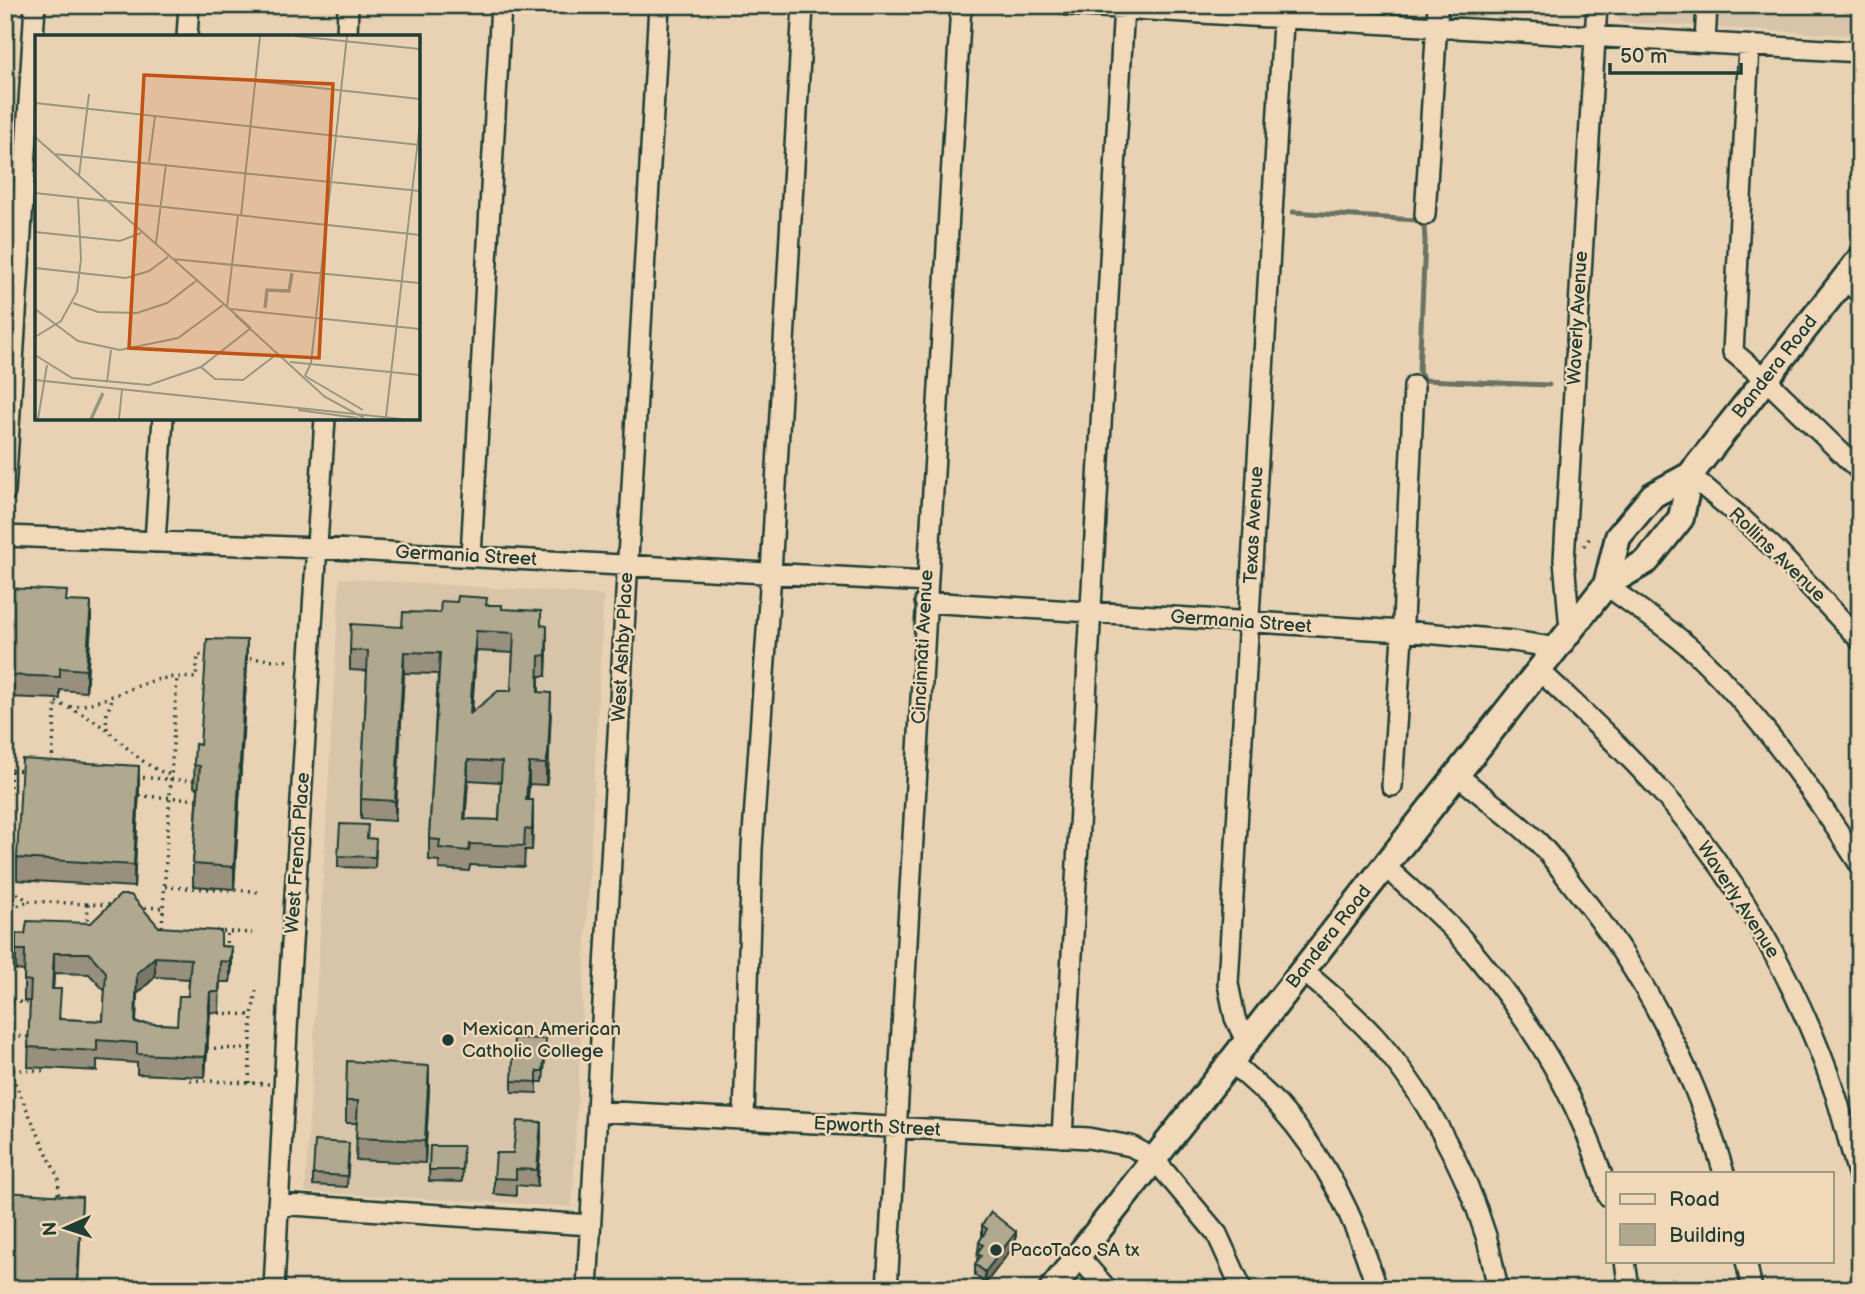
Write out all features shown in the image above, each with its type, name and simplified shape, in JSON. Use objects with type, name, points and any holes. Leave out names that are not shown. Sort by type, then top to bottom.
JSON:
[{"type":"main road","name":"Bandera Road","points":[[1606,585],[1618,537],[1653,495],[1690,475],[1765,379],[1852,286],[1860,259]]},
{"type":"main road","name":"Bandera Road","points":[[1052,1289],[1606,585],[1647,561],[1681,518],[1690,475]]},
{"type":"street","points":[[5,492],[35,5]]},
{"type":"street","points":[[187,35],[189,5]]},
{"type":"street","points":[[346,35],[348,5]]},
{"type":"street","points":[[471,556],[501,5]]},
{"type":"street","name":"West Ashby Place","points":[[587,1289],[659,5]]},
{"type":"street","points":[[744,1119],[752,849],[771,573],[803,5]]},
{"type":"street","name":"Cincinnati Avenue","points":[[887,1289],[961,5]]},
{"type":"street","points":[[1067,5],[1284,11],[1436,27],[1860,52]]},
{"type":"street","points":[[1425,215],[1438,5]]},
{"type":"street","name":"Waverly Avenue","points":[[1563,639],[1564,560],[1597,5]]},
{"type":"street","points":[[1705,43],[1707,5]]},
{"type":"street","points":[[1062,1137],[1124,7]]},
{"type":"street","name":"Texas Avenue","points":[[1246,1041],[1235,1018],[1228,984],[1284,11]]},
{"type":"street","points":[[1749,46],[1733,352],[1765,379],[1860,471]]},
{"type":"street","points":[[1392,786],[1415,386]]},
{"type":"street","points":[[155,542],[163,420]]},
{"type":"street","name":"West French Place","points":[[274,1289],[325,420]]},
{"type":"street","name":"Rollins Avenue","points":[[1690,475],[1776,550],[1860,640]]},
{"type":"street","name":"Germania Street","points":[[5,536],[317,548],[771,573],[1092,612],[1403,631],[1513,641],[1563,639]]},
{"type":"street","points":[[1606,585],[1695,652],[1757,719],[1824,809],[1860,865]]},
{"type":"street","name":"Waverly Avenue","points":[[1539,670],[1636,764],[1674,807],[1753,918],[1798,1003],[1835,1092],[1860,1180]]},
{"type":"street","points":[[1456,774],[1539,843],[1622,949],[1653,1000],[1684,1062],[1710,1124],[1724,1172]]},
{"type":"street","points":[[1385,866],[1461,938],[1507,994],[1546,1054],[1579,1118],[1606,1191]]},
{"type":"street","points":[[1302,970],[1375,1037],[1408,1080],[1445,1140],[1466,1182],[1486,1236],[1498,1289]]},
{"type":"street","points":[[1231,1061],[1278,1105],[1331,1176],[1353,1219],[1377,1289]]},
{"type":"street","name":"Epworth Street","points":[[597,1111],[1062,1137],[1119,1142],[1154,1159]]},
{"type":"street","points":[[1154,1159],[1217,1234],[1242,1289]]},
{"type":"street","points":[[278,1204],[590,1225]]},
{"type":"street","points":[[1078,1256],[1107,1289]]},
{"type":"street","points":[[1625,1262],[1629,1289]]},
{"type":"street","points":[[1746,1262],[1752,1289]]},
{"type":"path","points":[[196,678],[198,655],[223,656]]},
{"type":"path","points":[[236,657],[311,662]]},
{"type":"path","points":[[156,932],[162,927],[164,908],[177,677]]},
{"type":"path","points":[[68,708],[90,705],[157,680],[177,677],[206,679]]},
{"type":"path","points":[[10,697],[5,768],[38,772]]},
{"type":"path","points":[[108,731],[106,716],[113,697]]},
{"type":"path","points":[[52,773],[56,701],[97,722],[138,759],[172,777]]},
{"type":"path","points":[[5,861],[11,770]]},
{"type":"path","points":[[131,777],[172,777],[194,781]]},
{"type":"path","points":[[139,796],[199,799]]},
{"type":"path","points":[[5,886],[29,901]]},
{"type":"path","points":[[165,887],[255,891],[262,894]]},
{"type":"path","points":[[5,911],[29,901],[113,905]]},
{"type":"path","points":[[88,904],[87,921],[93,928]]},
{"type":"path","points":[[126,906],[164,908]]},
{"type":"path","points":[[214,930],[252,933]]},
{"type":"path","points":[[226,955],[227,932]]},
{"type":"path","points":[[5,944],[26,945]]},
{"type":"path","points":[[249,1083],[256,990]]},
{"type":"path","points":[[5,1001],[38,1003]]},
{"type":"path","points":[[219,1013],[253,1015]]},
{"type":"path","points":[[5,1037],[29,1037]]},
{"type":"path","points":[[207,1048],[251,1049]]},
{"type":"path","points":[[5,1061],[58,1180],[57,1205]]},
{"type":"path","points":[[9,1070],[43,1071]]},
{"type":"path","points":[[190,1080],[285,1085]]},
{"type":"shaded area","points":[[1618,5],[1860,5],[1860,36],[1621,22]]},
{"type":"shaded area","name":"Mexican American Catholic College","points":[[340,578],[604,595],[572,1207],[305,1192]]},
{"type":"building","points":[[5,588],[67,591],[66,601],[91,602],[86,670],[60,668],[60,677],[6,675],[8,648],[5,648]]},
{"type":"building","points":[[458,596],[487,598],[486,605],[502,605],[502,609],[541,611],[541,625],[547,626],[546,655],[539,656],[538,692],[551,693],[548,754],[546,764],[529,763],[526,800],[533,800],[532,830],[525,829],[524,846],[470,844],[469,851],[439,848],[440,840],[429,839],[440,653],[404,652],[395,801],[361,799],[368,651],[350,650],[351,624],[402,627],[403,612],[440,613],[441,601],[457,602]],"holes":[[[476,631],[514,633],[511,691],[498,691],[470,714]],[[468,760],[502,762],[499,820],[464,819]]]},
{"type":"building","points":[[207,639],[247,640],[234,867],[193,864],[200,766],[194,765],[195,744],[200,745]]},
{"type":"building","points":[[22,759],[139,766],[134,865],[17,858]]},
{"type":"building","points":[[340,824],[368,825],[367,838],[376,839],[375,857],[338,856]]},
{"type":"building","points":[[120,895],[131,895],[159,927],[221,931],[221,946],[232,947],[230,962],[220,961],[219,992],[210,992],[205,1057],[137,1054],[137,1043],[97,1040],[97,1051],[28,1047],[31,981],[24,980],[25,950],[16,950],[16,934],[25,934],[27,921],[91,923]],"holes":[[[54,953],[89,953],[106,972],[103,1021],[59,1019],[61,989],[52,989]],[[155,957],[191,959],[188,996],[179,996],[177,1025],[135,1023],[137,973]]]},
{"type":"building","points":[[514,1038],[546,1039],[543,1071],[537,1071],[537,1082],[512,1081]]},
{"type":"building","points":[[347,1061],[429,1066],[425,1141],[356,1138],[358,1101],[346,1101]]},
{"type":"building","points":[[517,1121],[541,1122],[537,1170],[516,1169],[516,1179],[494,1178],[496,1153],[513,1153]]},
{"type":"building","points":[[315,1141],[349,1143],[347,1176],[313,1174]]},
{"type":"building","points":[[430,1146],[463,1146],[462,1170],[429,1170]]},
{"type":"building","points":[[5,1192],[82,1197],[77,1289],[5,1289]]},
{"type":"building","points":[[991,1212],[1016,1232],[985,1272],[975,1264],[981,1256],[977,1253],[983,1245],[979,1242],[987,1229],[982,1225]]},
{"type":"waterway","points":[[1293,212],[1416,220],[1424,226],[1419,372],[1424,380],[1549,385]]},
{"type":"place","name":"Mexican American Catholic College","points":[[448,1040]]},
{"type":"place","name":"PacoTaco SA tx","points":[[996,1250]]}]
